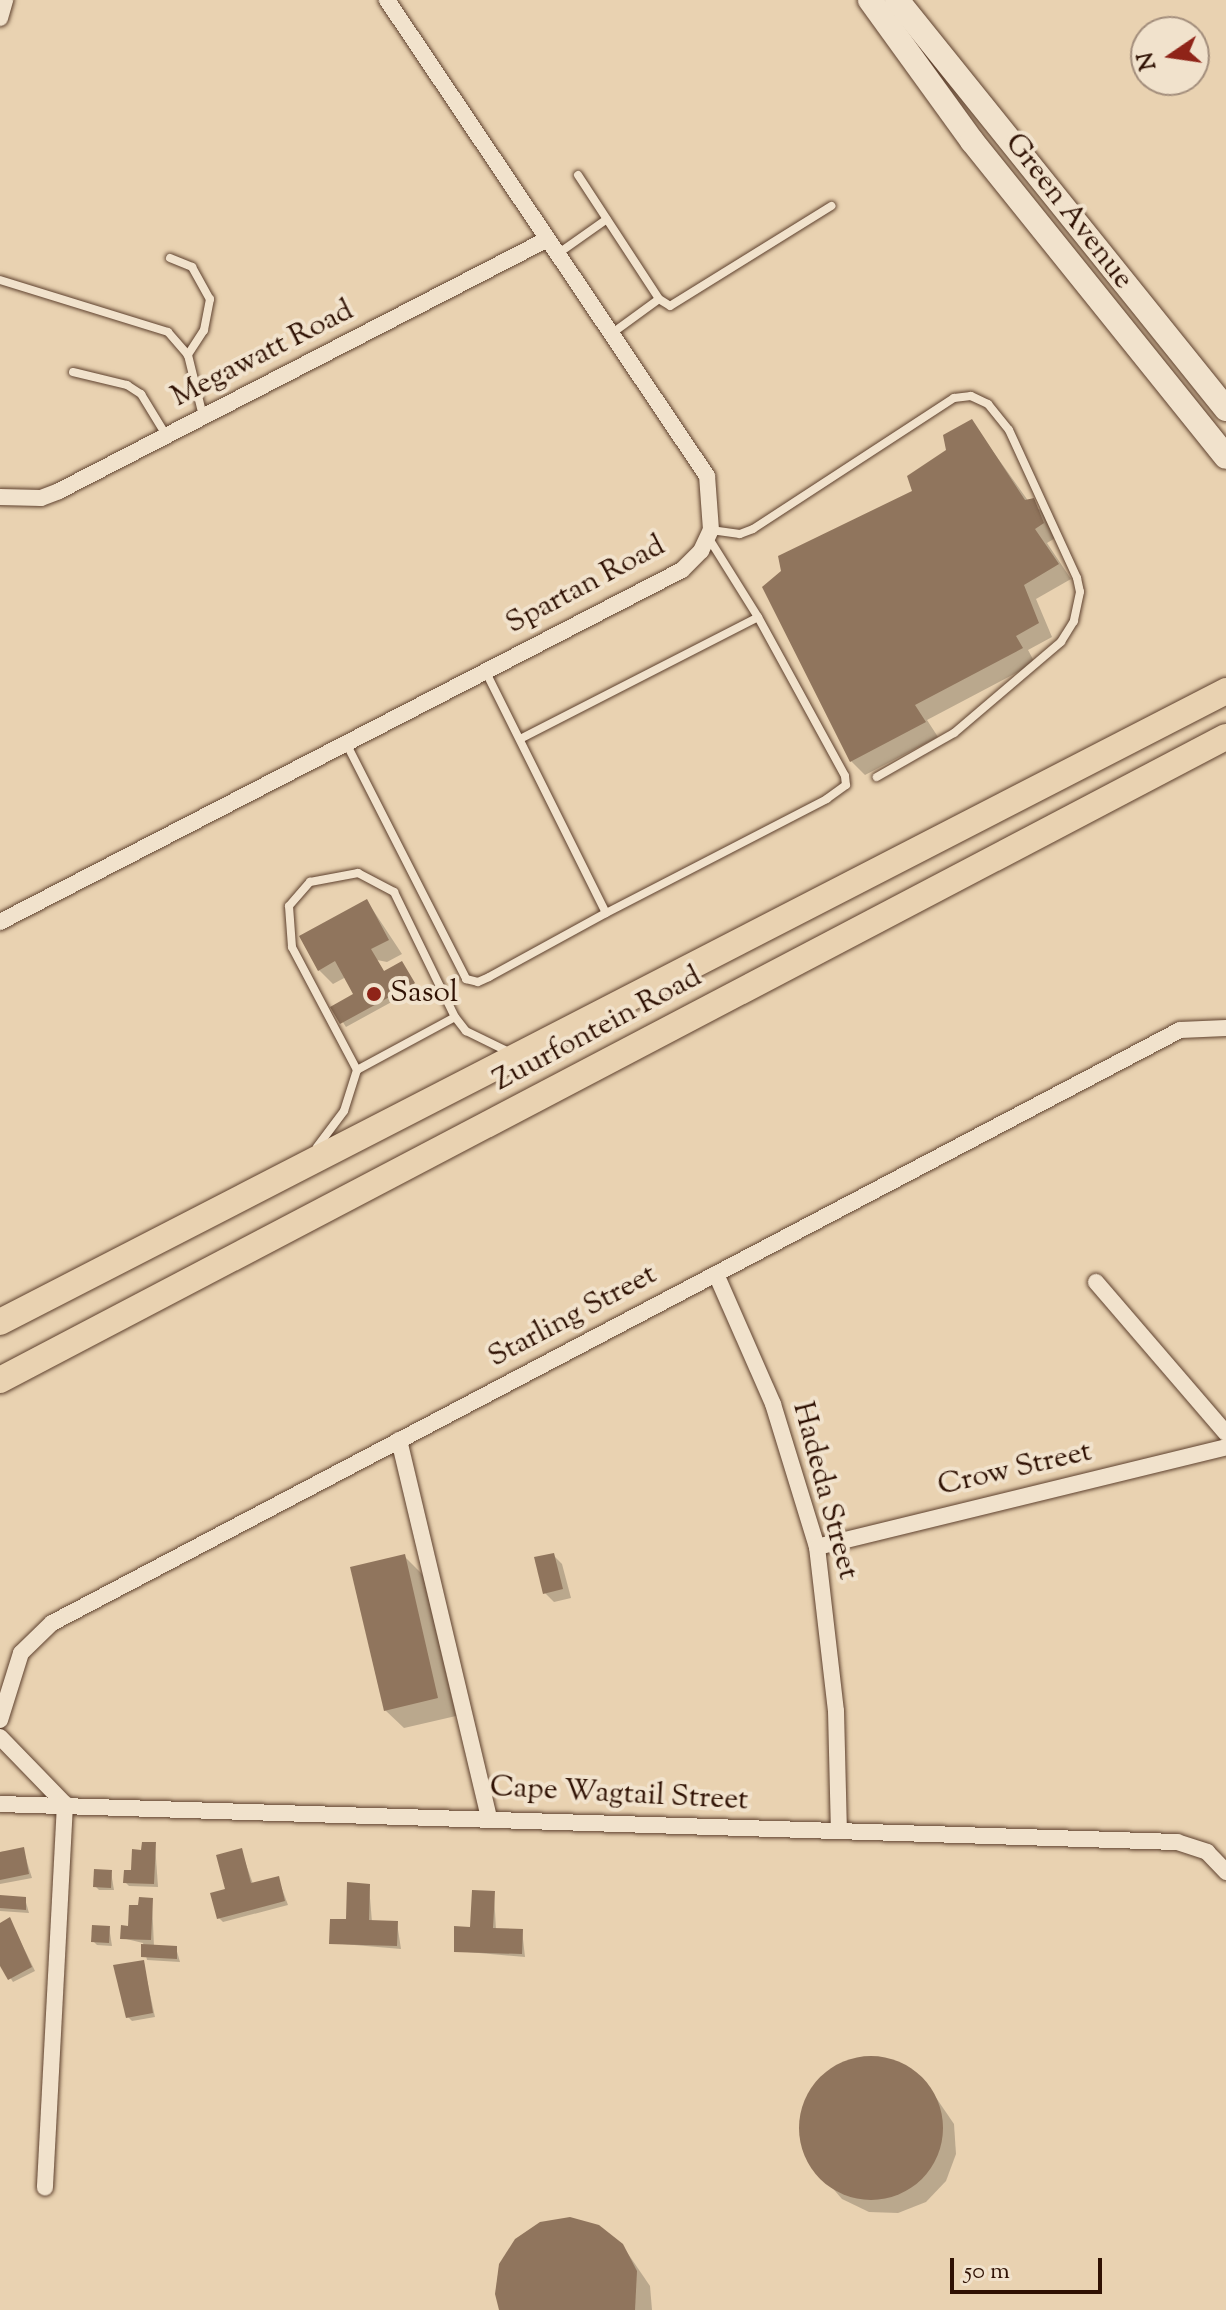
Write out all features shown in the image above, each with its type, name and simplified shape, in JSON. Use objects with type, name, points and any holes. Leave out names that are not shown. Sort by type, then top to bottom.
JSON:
[{"type":"main road","name":"Green Avenue","points":[[870,0],[981,154],[1226,457]]},
{"type":"main road","name":"Green Avenue","points":[[897,0],[1226,409]]},
{"type":"main road","name":"Zuurfontein Road","points":[[0,1322],[514,1054],[1226,691]]},
{"type":"main road","name":"Zuurfontein Road","points":[[0,1380],[1226,737]]},
{"type":"street","points":[[0,18],[5,0]]},
{"type":"street","points":[[387,0],[707,476],[710,534]]},
{"type":"street","name":"Megawatt Road","points":[[0,497],[41,498],[546,240]]},
{"type":"street","name":"Spartan Road","points":[[0,922],[682,570],[710,534]]},
{"type":"street","name":"Starling Street","points":[[0,1720],[21,1653],[52,1623],[1180,1030],[1226,1028]]},
{"type":"street","name":"Hadeda Street","points":[[716,1274],[773,1404],[817,1547],[836,1711],[839,1830]]},
{"type":"street","points":[[1096,1282],[1226,1433]]},
{"type":"street","points":[[399,1440],[489,1817]]},
{"type":"street","name":"Crow Street","points":[[817,1547],[1226,1447]]},
{"type":"street","points":[[0,1737],[65,1804],[45,2187]]},
{"type":"street","name":"Cape Wagtail Street","points":[[0,1804],[489,1817],[1177,1842],[1207,1852],[1226,1872]]},
{"type":"lane","points":[[578,175],[659,299],[678,305],[831,206]]},
{"type":"lane","points":[[556,255],[607,219]]},
{"type":"lane","points":[[170,258],[192,267],[210,299],[204,330],[188,355]]},
{"type":"lane","points":[[0,280],[168,332],[188,355],[203,416]]},
{"type":"lane","points":[[610,334],[659,299]]},
{"type":"lane","points":[[73,372],[127,385],[141,394],[166,436]]},
{"type":"lane","points":[[710,534],[740,534],[753,529],[954,398],[971,396],[988,404],[1009,430],[1077,578],[1080,592],[1074,621],[1061,642],[954,733],[877,777]]},
{"type":"lane","points":[[346,743],[471,983],[846,785],[758,617],[710,534]]},
{"type":"lane","points":[[522,738],[758,617]]},
{"type":"lane","points":[[486,672],[522,738],[606,913]]},
{"type":"lane","points":[[357,1070],[292,947],[289,906],[310,882],[358,873],[394,892],[455,1017],[466,1031],[514,1054]]},
{"type":"lane","points":[[287,1175],[331,1132],[344,1111],[357,1070],[455,1017]]},
{"type":"building","points":[[972,419],[1025,500],[1034,498],[1044,523],[1035,529],[1059,564],[1024,585],[1039,623],[1016,636],[1023,648],[915,705],[926,722],[850,762],[762,587],[781,571],[778,556],[912,491],[907,476],[946,450],[943,435]]},
{"type":"building","points":[[367,899],[389,940],[371,949],[384,971],[402,961],[415,983],[340,1024],[330,1007],[353,994],[335,961],[318,971],[299,936]]},
{"type":"building","points":[[554,1553],[563,1589],[543,1594],[534,1557]]},
{"type":"building","points":[[405,1554],[438,1698],[384,1711],[350,1567]]},
{"type":"building","points":[[142,1842],[156,1842],[154,1884],[123,1883],[124,1870],[131,1870],[132,1849],[141,1850]]},
{"type":"building","points":[[24,1847],[29,1874],[0,1880],[0,1852]]},
{"type":"building","points":[[242,1848],[251,1883],[279,1876],[285,1901],[217,1919],[210,1893],[225,1889],[216,1855]]},
{"type":"building","points":[[94,1869],[112,1870],[111,1888],[93,1887]]},
{"type":"building","points":[[347,1882],[370,1884],[369,1920],[398,1921],[397,1946],[329,1944],[330,1919],[346,1919]]},
{"type":"building","points":[[472,1890],[495,1891],[493,1928],[523,1929],[522,1954],[454,1952],[454,1926],[470,1927]]},
{"type":"building","points":[[0,1895],[26,1897],[26,1910],[0,1908]]},
{"type":"building","points":[[139,1897],[153,1898],[151,1940],[120,1939],[121,1925],[128,1926],[129,1905],[138,1905]]},
{"type":"building","points":[[10,1917],[32,1967],[8,1980],[0,1966],[0,1923]]},
{"type":"building","points":[[92,1925],[110,1926],[109,1943],[91,1942]]},
{"type":"building","points":[[141,1944],[177,1946],[177,1959],[141,1957]]},
{"type":"building","points":[[144,1960],[153,2013],[126,2018],[113,1965]]},
{"type":"building","points":[[871,2056],[898,2062],[922,2077],[937,2101],[943,2128],[937,2155],[922,2179],[898,2194],[871,2200],[844,2194],[820,2179],[805,2155],[799,2128],[805,2101],[820,2077],[844,2062]]},
{"type":"building","points":[[570,2217],[599,2225],[623,2244],[637,2271],[635,2310],[499,2310],[495,2294],[499,2264],[515,2239],[540,2222]]},
{"type":"place","name":"Sasol","points":[[374,994]]}]
